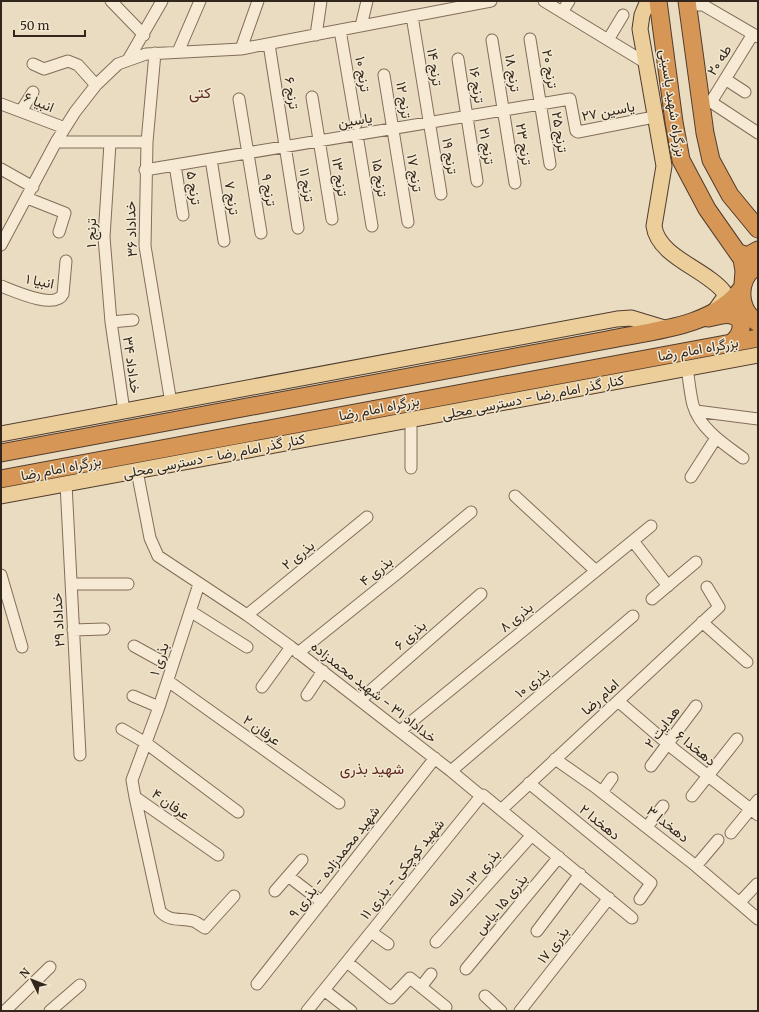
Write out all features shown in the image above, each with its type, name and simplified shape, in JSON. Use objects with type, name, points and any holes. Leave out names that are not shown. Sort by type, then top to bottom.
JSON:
[{"type":"highway","name":"بزرگراه شهید یاسینی","points":[[658,1],[674,122],[681,160],[707,209],[739,253],[744,267],[742,286],[742,300],[744,308],[748,315],[758,323]]},
{"type":"highway","name":"بزرگراه شهید یاسینی","points":[[688,3],[705,133],[711,160],[722,182],[756,228]]},
{"type":"highway","points":[[739,253],[747,256],[758,250]]},
{"type":"highway","name":"بزرگراه امام رضا","points":[[1,453],[694,322],[713,313],[735,297],[747,276],[758,265]]},
{"type":"highway","points":[[694,322],[726,314],[733,316],[740,323],[741,330],[737,340],[729,344]]},
{"type":"highway","name":"بزرگراه امام رضا","points":[[2,479],[135,462],[283,426],[758,338]]},
{"type":"main road","points":[[648,1],[640,22],[654,118],[664,166],[654,226],[655,234],[664,247],[724,292],[721,303],[713,313]]},
{"type":"main road","points":[[664,166],[681,160]]},
{"type":"main road","points":[[2,434],[625,318],[664,328]]},
{"type":"main road","points":[[397,379],[454,349]]},
{"type":"main road","name":"کنار گذر امام رضا - دسترسی محلی","points":[[1,496],[66,484],[135,462],[329,435],[758,355]]},
{"type":"main road","points":[[524,399],[559,375]]},
{"type":"main road","points":[[283,426],[329,435]]},
{"type":"main road","points":[[2,434],[61,441]]},
{"type":"street","points":[[111,1],[144,35]]},
{"type":"street","points":[[128,60],[144,35],[162,1]]},
{"type":"street","points":[[178,52],[200,1]]},
{"type":"street","points":[[241,49],[258,1]]},
{"type":"street","points":[[316,35],[322,1]]},
{"type":"street","points":[[361,26],[367,1]]},
{"type":"street","points":[[1,245],[6,226],[33,187],[56,142],[75,112],[96,85],[118,64],[146,54],[241,49],[477,2],[491,1]]},
{"type":"street","points":[[544,1],[646,63]]},
{"type":"street","points":[[562,12],[569,1]]},
{"type":"street","points":[[688,3],[703,5],[756,35]]},
{"type":"street","points":[[608,40],[623,15]]},
{"type":"street","name":"ترنج ۱۴","points":[[412,16],[429,123]]},
{"type":"street","name":"ترنج ۱۰","points":[[340,30],[357,129]]},
{"type":"street","name":"طه ۲۰","points":[[756,35],[725,79],[711,102],[758,133]]},
{"type":"street","name":"ترنج ۲۰","points":[[530,39],[540,104]]},
{"type":"street","name":"ترنج ۱۸","points":[[492,40],[504,110]]},
{"type":"street","name":"ترنج ۶","points":[[268,44],[285,147]]},
{"type":"street","name":"خداداد ۳۶","points":[[156,53],[147,142],[145,246],[171,403]]},
{"type":"street","name":"ترنج ۱۶","points":[[458,59],[467,116]]},
{"type":"street","points":[[33,64],[44,68],[68,61],[78,65],[96,85]]},
{"type":"street","name":"ترنج ۱۲","points":[[384,75],[393,129]]},
{"type":"street","points":[[725,79],[745,92]]},
{"type":"street","points":[[21,111],[33,92]]},
{"type":"street","name":"ترنج ۱۳","points":[[312,97],[332,219]]},
{"type":"street","name":"ترنج ۹","points":[[239,99],[261,233]]},
{"type":"street","name":"یاسین","points":[[146,170],[319,141],[357,129],[393,129],[570,99]]},
{"type":"street","name":"یاسین ۲۷","points":[[570,99],[576,131],[578,132],[654,118]]},
{"type":"street","name":"انبیا ۶","points":[[1,104],[65,128]]},
{"type":"street","name":"ترنج ۲۵","points":[[540,104],[550,164]]},
{"type":"street","name":"ترنج ۲۳","points":[[504,110],[515,183]]},
{"type":"street","name":"ترنج ۲۱","points":[[467,116],[477,181]]},
{"type":"street","name":"ترنج ۱۹","points":[[429,123],[441,194]]},
{"type":"street","name":"ترنج ۱۵","points":[[357,129],[372,226]]},
{"type":"street","name":"ترنج ۱۷","points":[[393,129],[408,222]]},
{"type":"street","points":[[56,142],[147,142]]},
{"type":"street","name":"ترنج ۱","points":[[110,143],[104,237],[111,322]]},
{"type":"street","name":"ترنج ۱۱","points":[[285,147],[298,228]]},
{"type":"street","name":"ترنج ۷","points":[[211,159],[224,241]]},
{"type":"street","name":"ترنج ۵","points":[[175,165],[183,215]]},
{"type":"street","points":[[1,169],[33,187]]},
{"type":"street","points":[[26,198],[65,213],[59,232]]},
{"type":"street","name":"انبیا ۱","points":[[1,286],[37,299],[56,301],[61,298],[63,294],[66,262]]},
{"type":"street","points":[[111,322],[133,320]]},
{"type":"street","name":"خداداد ۳۴","points":[[111,322],[124,411]]},
{"type":"street","points":[[687,368],[693,406],[696,411],[716,438],[743,458]]},
{"type":"street","points":[[696,411],[758,419]]},
{"type":"street","points":[[411,420],[411,468]]},
{"type":"street","points":[[691,477],[716,438]]},
{"type":"street","name":"خداداد ۳۱ - شهید محمدزاده","points":[[135,462],[150,538],[158,556],[248,615],[323,671],[435,758],[481,796],[483,795],[632,918]]},
{"type":"street","name":"خداداد ۲۹","points":[[66,484],[80,755]]},
{"type":"street","points":[[515,496],[596,570]]},
{"type":"street","name":"بذری ۴","points":[[262,687],[295,650],[399,572],[470,512]]},
{"type":"street","name":"بذری ۲","points":[[248,615],[367,517]]},
{"type":"street","name":"بذری ۸","points":[[400,731],[651,526]]},
{"type":"street","points":[[633,541],[668,586]]},
{"type":"street","points":[[652,599],[696,562]]},
{"type":"street","points":[[1,575],[22,647]]},
{"type":"street","points":[[71,584],[128,584]]},
{"type":"street","name":"بذری ۱","points":[[146,743],[168,681],[199,584]]},
{"type":"street","name":"امام رضا","points":[[501,810],[719,607],[707,587]]},
{"type":"street","name":"بذری ۶","points":[[360,700],[481,594]]},
{"type":"street","points":[[190,611],[247,647]]},
{"type":"street","name":"بذری ۱۰","points":[[451,771],[633,616]]},
{"type":"street","points":[[702,622],[747,662]]},
{"type":"street","points":[[73,630],[104,629]]},
{"type":"street","points":[[134,646],[172,667]]},
{"type":"street","points":[[307,695],[323,671]]},
{"type":"street","name":"عرفان ۲","points":[[168,681],[339,803]]},
{"type":"street","points":[[133,696],[159,707]]},
{"type":"street","name":"دهخدا ۶","points":[[618,701],[667,744],[754,812]]},
{"type":"street","name":"هدایت ۲","points":[[651,766],[696,706]]},
{"type":"street","points":[[122,729],[146,743],[238,812]]},
{"type":"street","points":[[692,796],[737,739]]},
{"type":"street","name":"عرفان ۴","points":[[146,743],[132,780],[135,797],[218,856]]},
{"type":"street","name":"شهید محمدزاده - بذری ۹","points":[[258,984],[435,758]]},
{"type":"street","name":"دهخدا ۳","points":[[555,759],[602,792],[647,827],[740,902],[758,919]]},
{"type":"street","points":[[602,792],[612,778]]},
{"type":"street","name":"دهخدا ۲","points":[[529,783],[651,883],[640,898]]},
{"type":"street","name":"شهید کوچکی - بذری ۱۱","points":[[307,1011],[481,796]]},
{"type":"street","points":[[135,797],[160,911],[170,919],[194,921],[205,928],[234,896]]},
{"type":"street","points":[[731,833],[754,812],[758,800]]},
{"type":"street","points":[[647,827],[663,806]]},
{"type":"street","name":"بذری ۱۳ ـ لاله","points":[[436,942],[532,835]]},
{"type":"street","points":[[696,866],[718,840]]},
{"type":"street","name":"بذری ۱۵ ـ‌یاس","points":[[466,969],[559,857]]},
{"type":"street","points":[[275,891],[302,860]]},
{"type":"street","points":[[536,931],[580,874]]},
{"type":"street","points":[[288,876],[322,902]]},
{"type":"street","points":[[740,902],[758,884]]},
{"type":"street","name":"بذری ۱۷","points":[[520,1011],[609,898]]},
{"type":"street","points":[[371,932],[388,944]]},
{"type":"street","points":[[347,962],[391,998],[410,978],[446,1007]]},
{"type":"street","points":[[5,1011],[50,967]]},
{"type":"street","points":[[421,987],[431,974]]},
{"type":"street","points":[[50,1011],[80,985]]},
{"type":"street","points":[[324,990],[351,1011]]},
{"type":"street","points":[[485,996],[500,1011]]},
{"type":"district","name":"کتی","points":[[200,92]]},
{"type":"district","name":"شهید بذری","points":[[372,768]]}]
